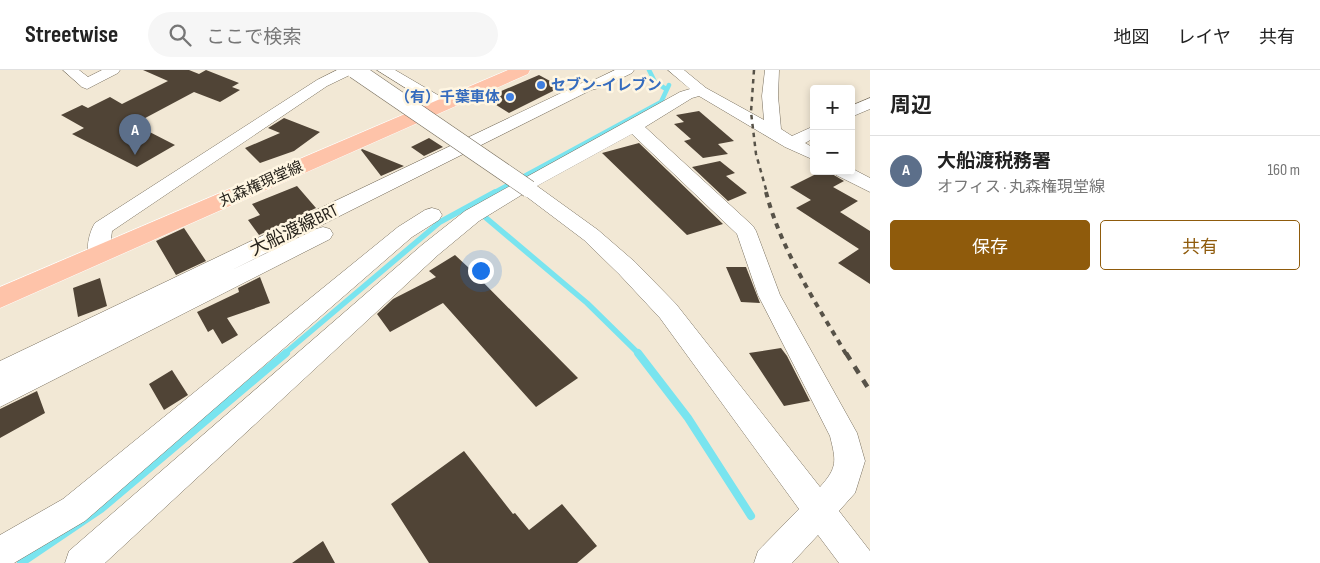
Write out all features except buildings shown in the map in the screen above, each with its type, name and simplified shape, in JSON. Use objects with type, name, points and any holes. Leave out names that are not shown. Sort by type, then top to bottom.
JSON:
[{"type":"main road","name":"丸森権現堂線","points":[[0,298],[522,70]]},
{"type":"street","points":[[70,70],[87,84],[113,70]]},
{"type":"street","points":[[98,255],[102,228],[322,83],[349,70]]},
{"type":"street","points":[[354,70],[529,189],[592,236],[627,268],[668,311],[859,563]]},
{"type":"street","points":[[384,70],[442,104]]},
{"type":"street","name":"大船渡線BRT","points":[[0,373],[587,86],[616,70]]},
{"type":"street","name":"大船渡線BRT","points":[[587,86],[598,84],[627,70]]},
{"type":"street","points":[[675,70],[701,91],[810,153]]},
{"type":"street","points":[[772,70],[770,96],[773,133]]},
{"type":"street","points":[[81,563],[423,257],[481,211],[529,182],[634,126],[686,95],[701,91]]},
{"type":"street","points":[[855,110],[870,103]]},
{"type":"street","points":[[634,126],[746,231],[769,295],[802,360],[843,433],[850,461],[844,482],[770,563]]},
{"type":"street","points":[[791,142],[810,133]]},
{"type":"street","points":[[850,175],[870,186]]},
{"type":"street","points":[[0,395],[433,179]]},
{"type":"street","points":[[0,554],[74,510],[405,232],[432,215]]},
{"type":"waterway","points":[[649,70],[655,82],[666,89]]},
{"type":"waterway","points":[[493,193],[661,102],[669,85]]},
{"type":"waterway","points":[[284,354],[440,222],[495,192]]},
{"type":"waterway","points":[[479,212],[587,303],[638,353]]},
{"type":"waterway","points":[[21,563],[101,509],[286,353]]},
{"type":"waterway","points":[[638,353],[688,418],[751,516]]},
{"type":"railway","points":[[754,70],[751,112],[756,154],[767,193]]},
{"type":"railway","points":[[766,192],[781,235],[800,276],[846,354]]},
{"type":"railway","points":[[846,353],[870,391]]},
{"type":"place","name":"セブン-イレブン","points":[[541,85]]},
{"type":"place","name":"（有）千葉車体","points":[[510,97]]},
{"type":"place","name":"大船渡税務署","points":[[135,155]]}]
